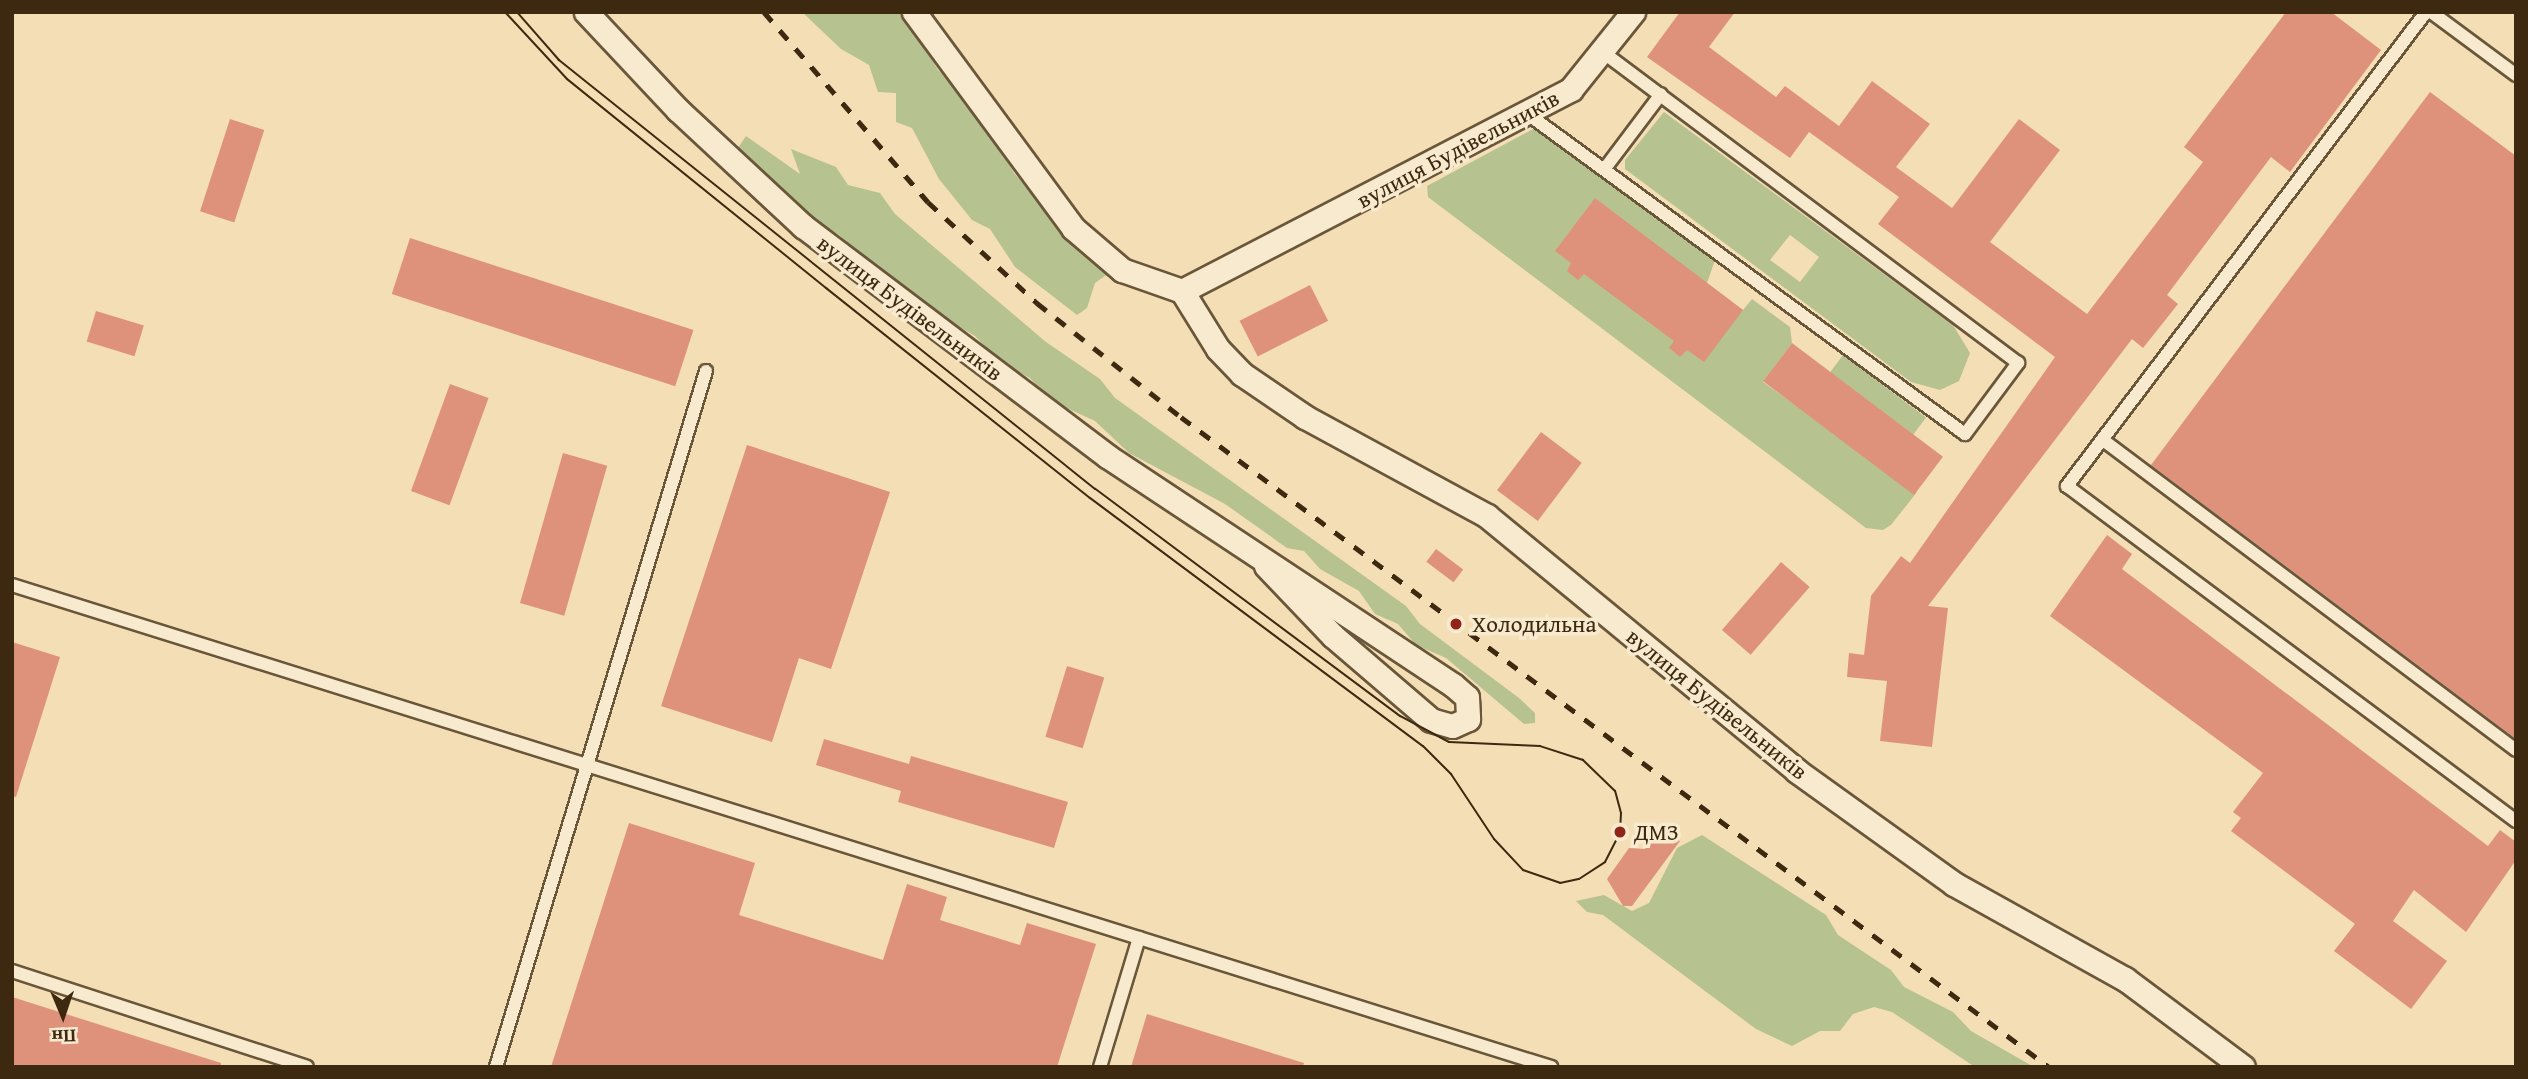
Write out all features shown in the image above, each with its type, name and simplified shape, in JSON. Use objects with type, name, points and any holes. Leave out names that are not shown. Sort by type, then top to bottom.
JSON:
[{"type":"street","name":"вулиця Будівельників","points":[[586,12],[678,110],[803,226],[1107,456],[1266,566],[1453,685],[1467,697],[1468,719],[1452,726],[1431,720],[1333,636],[1266,566]]},
{"type":"street","points":[[914,12],[1097,254],[1122,270],[1182,291]]},
{"type":"street","name":"вулиця Будівельників","points":[[1633,12],[1604,53],[1572,89],[1182,291],[1219,349],[1268,394],[1487,516],[1797,771],[1954,884],[2125,979],[2243,1067]]},
{"type":"lane","points":[[2426,12],[2067,486],[2516,821]]},
{"type":"lane","points":[[2431,12],[2516,75]]},
{"type":"lane","points":[[1525,112],[1606,167],[1965,434],[2018,363],[1604,53]]},
{"type":"lane","points":[[1606,167],[1661,94]]},
{"type":"lane","points":[[496,1067],[706,371]]},
{"type":"lane","points":[[2103,440],[2516,750]]},
{"type":"lane","points":[[12,585],[1551,1067]]},
{"type":"lane","points":[[1100,1067],[1139,938]]},
{"type":"lane","points":[[12,971],[307,1067]]},
{"type":"green space","points":[[802,12],[903,12],[938,70],[965,92],[1014,173],[1068,236],[1109,273],[1095,283],[1087,308],[1077,315],[1015,267],[990,229],[972,220],[939,179],[912,128],[896,122],[896,93],[878,92],[869,65],[841,49]]},
{"type":"green space","points":[[1664,112],[1953,325],[1970,353],[1959,381],[1940,390],[1911,382],[1625,169],[1625,160]],"holes":[[[1790,235],[1819,257],[1800,282],[1770,260]]]},
{"type":"green space","points":[[1535,128],[1715,260],[1707,283],[1743,310],[1752,299],[1790,327],[1792,343],[1763,382],[1917,492],[1891,525],[1883,530],[1866,528],[1428,197],[1427,186]]},
{"type":"green space","points":[[746,136],[800,174],[791,149],[836,167],[848,185],[880,193],[895,214],[1046,342],[1100,379],[1115,398],[1406,606],[1420,624],[1519,698],[1535,713],[1535,723],[1524,724],[1446,658],[1416,645],[1398,624],[1375,614],[1359,591],[1320,569],[1304,551],[1287,548],[1225,504],[1129,453],[1095,421],[1049,400],[1030,378],[1000,362],[975,336],[920,304],[839,235],[807,216],[738,148]]},
{"type":"green space","points":[[1843,355],[1926,418],[1912,437],[1829,374]]},
{"type":"green space","points":[[1702,835],[1826,915],[1838,935],[1891,970],[1904,987],[1953,1012],[1971,1031],[2034,1067],[1975,1067],[1892,1012],[1874,1007],[1853,1014],[1840,1031],[1820,1031],[1792,1046],[1756,1029],[1603,915],[1587,912],[1576,901],[1604,895],[1632,911],[1649,903],[1677,848]]},
{"type":"building","points":[[1680,12],[1735,12],[1709,47],[1776,97],[1785,86],[1839,126],[1872,81],[1930,124],[1896,167],[1952,208],[2019,119],[2060,150],[1990,242],[2087,314],[2203,162],[2184,147],[2286,12],[2331,12],[2381,50],[2290,172],[2271,157],[2167,295],[2178,304],[2143,348],[2132,339],[1928,606],[1948,608],[1932,747],[1880,741],[1887,681],[1847,677],[1849,653],[1864,655],[1871,596],[1901,556],[1910,563],[2055,357],[1878,224],[1899,197],[1809,132],[1790,158],[1647,57]]},
{"type":"building","points":[[2430,92],[2516,156],[2516,739],[2151,465]]},
{"type":"building","points":[[230,119],[264,130],[234,222],[200,211]]},
{"type":"building","points":[[1595,198],[1743,310],[1704,362],[1687,350],[1680,357],[1669,348],[1674,341],[1584,274],[1578,280],[1567,271],[1571,263],[1555,251]]},
{"type":"building","points":[[410,238],[693,330],[675,386],[392,294]]},
{"type":"building","points":[[1310,285],[1328,321],[1258,357],[1240,321]]},
{"type":"building","points":[[96,311],[144,326],[134,356],[87,342]]},
{"type":"building","points":[[1792,343],[1943,457],[1914,495],[1763,381]]},
{"type":"building","points":[[450,384],[489,398],[450,505],[411,491]]},
{"type":"building","points":[[1541,432],[1582,463],[1538,521],[1497,490]]},
{"type":"building","points":[[747,445],[890,492],[831,669],[799,658],[772,742],[661,706]]},
{"type":"building","points":[[563,453],[607,466],[564,616],[520,603]]},
{"type":"building","points":[[2107,535],[2132,554],[2122,569],[2488,846],[2500,830],[2516,842],[2516,860],[2466,932],[2414,890],[2393,921],[2447,961],[2411,1009],[2334,951],[2355,924],[2231,831],[2241,818],[2233,812],[2263,773],[2050,616]]},
{"type":"building","points":[[1436,549],[1463,569],[1454,582],[1426,562]]},
{"type":"building","points":[[1781,562],[1810,587],[1751,655],[1722,630]]},
{"type":"building","points":[[12,642],[60,657],[16,797],[12,796]]},
{"type":"building","points":[[1067,666],[1104,677],[1083,748],[1045,737]]},
{"type":"building","points":[[824,739],[909,764],[911,756],[1068,802],[1054,848],[898,802],[901,791],[816,765]]},
{"type":"building","points":[[629,823],[755,863],[739,915],[883,960],[907,884],[947,897],[940,920],[1020,945],[1027,923],[1096,944],[1057,1067],[551,1067]]},
{"type":"building","points":[[1661,827],[1680,841],[1632,906],[1623,906],[1607,879],[1629,848],[1645,849]]},
{"type":"building","points":[[12,997],[221,1063],[221,1067],[12,1067]]},
{"type":"building","points":[[1147,1014],[1304,1063],[1303,1067],[1131,1067]]},
{"type":"tram line","points":[[505,12],[567,79],[826,288],[1090,498],[1423,746],[1451,774],[1494,839],[1523,870],[1560,883],[1579,879],[1605,862],[1620,832],[1621,813],[1615,791],[1583,760],[1540,746],[1449,742],[1400,716],[1095,489],[559,60],[517,12]]},
{"type":"railway","points":[[764,12],[928,202],[1037,303],[1181,417],[2049,1067]]},
{"type":"place","name":"Холодильна","points":[[1456,624]]},
{"type":"place","name":"ДМЗ","points":[[1620,832]]}]
